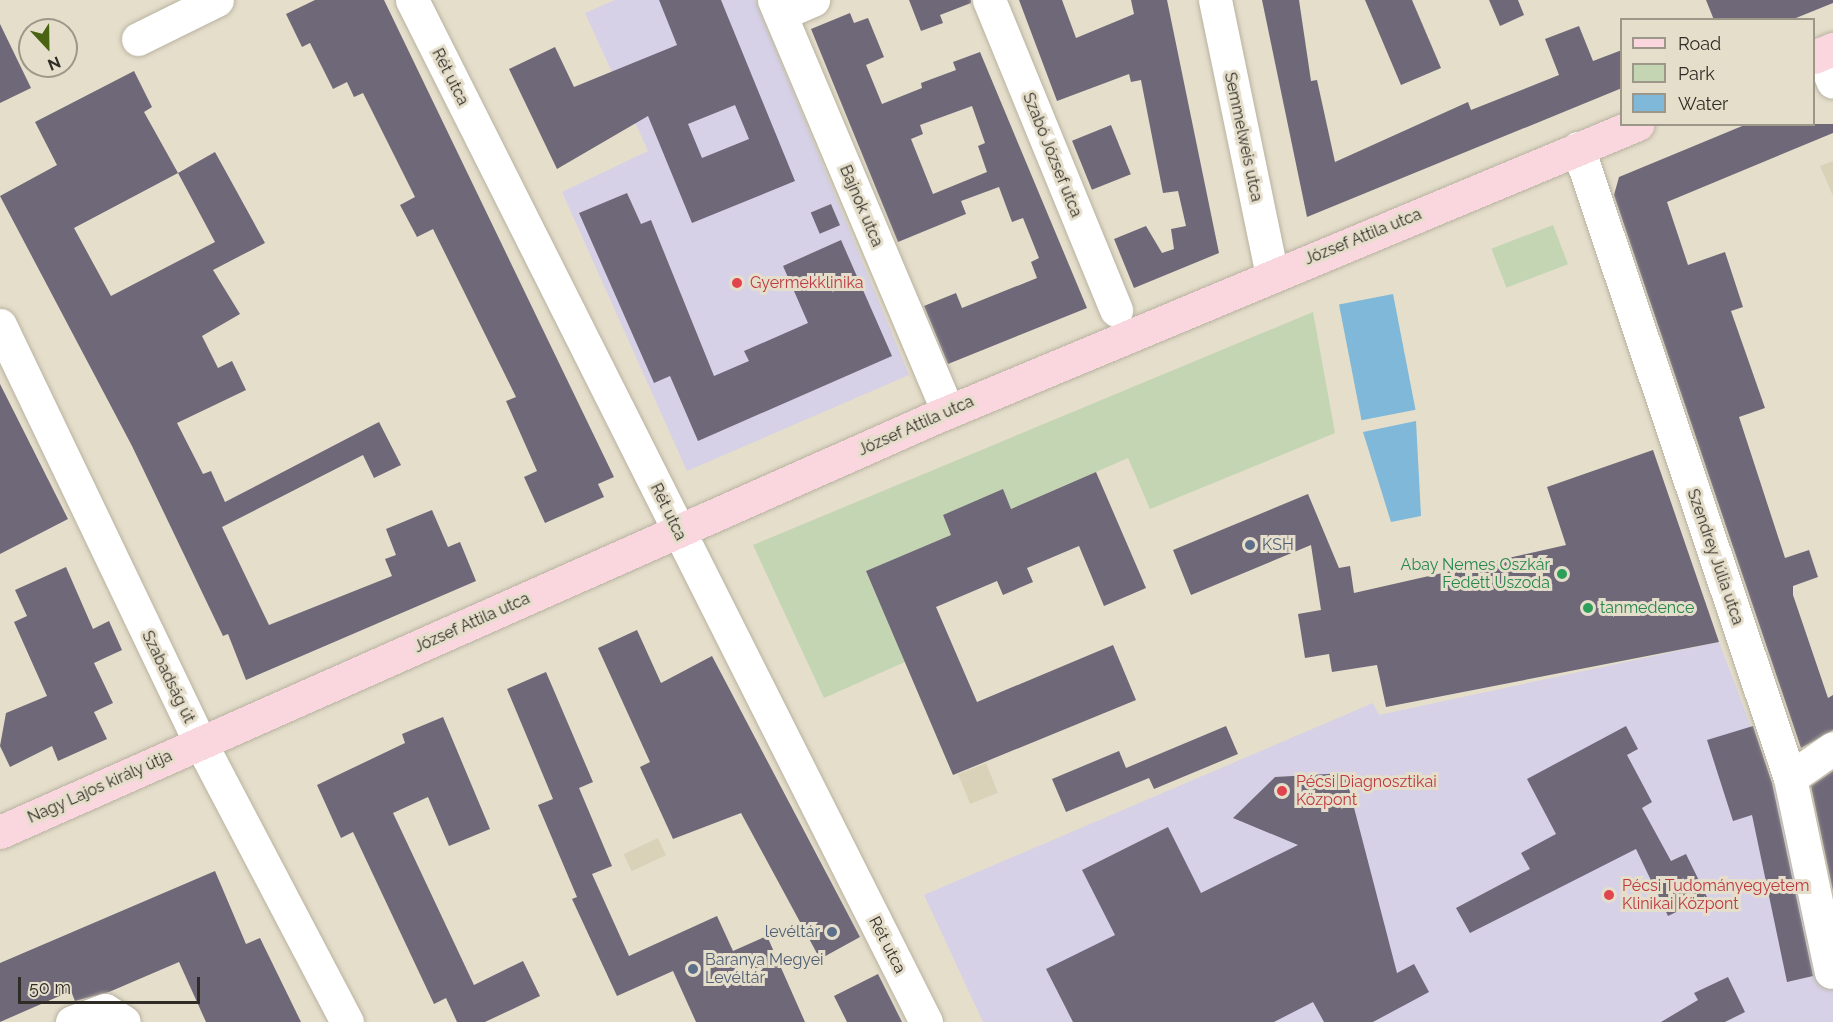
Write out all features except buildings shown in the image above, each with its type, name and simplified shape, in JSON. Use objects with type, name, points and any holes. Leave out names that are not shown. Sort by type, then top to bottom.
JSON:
[{"type":"main road","name":"József Attila utca","points":[[200,742],[948,412],[1633,126]]},
{"type":"main road","name":"Nagy Lajos király útja","points":[[0,832],[200,742]]},
{"type":"street","points":[[138,39],[217,0]]},
{"type":"street","name":"Rét utca","points":[[411,0],[926,1022]]},
{"type":"street","points":[[777,7],[813,0]]},
{"type":"street","name":"Szabó József utca","points":[[989,0],[1116,310]]},
{"type":"street","name":"Semmelweis utca","points":[[1215,0],[1272,275]]},
{"type":"street","name":"Bajnok utca","points":[[777,7],[948,412]]},
{"type":"street","name":"Szendrey Júlia utca","points":[[1578,148],[1790,778],[1831,972]]},
{"type":"street","name":"Szabadság út","points":[[0,325],[200,742],[347,1022]]},
{"type":"street","points":[[1790,778],[1833,748]]},
{"type":"street","points":[[72,1022],[105,1011],[124,1022]]},
{"type":"shaded area","name":"Gyermekklinika","points":[[615,0],[755,0],[909,375],[687,471],[562,192],[648,151],[585,13]]},
{"type":"shaded area","points":[[1833,161],[1833,196],[1820,166]]},
{"type":"shaded area","points":[[1719,642],[1781,806],[1821,985],[1833,983],[1833,1022],[983,1022],[924,895],[1373,703],[1379,715]]},
{"type":"shaded area","points":[[986,763],[998,793],[970,804],[958,774]]},
{"type":"shaded area","points":[[658,838],[666,855],[632,871],[624,854]]},
{"type":"green space","points":[[1553,225],[1568,264],[1506,288],[1491,249]]},
{"type":"green space","points":[[1313,312],[1335,433],[1150,509],[1128,458],[1011,509],[1003,490],[943,515],[951,535],[866,571],[905,662],[824,698],[753,545]]},
{"type":"water","points":[[1393,294],[1416,410],[1362,420],[1339,304]]},
{"type":"water","points":[[1416,421],[1421,516],[1391,522],[1363,432]]},
{"type":"place","name":"Gyermekklinika","points":[[737,283]]},
{"type":"place","name":"KSH","points":[[1250,545]]},
{"type":"place","name":"Abay Nemes Oszkár Fedett Uszoda","points":[[1562,574]]},
{"type":"place","name":"tanmedence","points":[[1588,608]]},
{"type":"place","name":"Pécsi Diagnosztikai Központ","points":[[1282,791]]},
{"type":"place","name":"Pécsi Tudományegyetem Klinikai Központ","points":[[1609,895]]},
{"type":"place","name":"levéltár","points":[[832,932]]},
{"type":"place","name":"Baranya Megyei Levéltár","points":[[693,969]]}]
